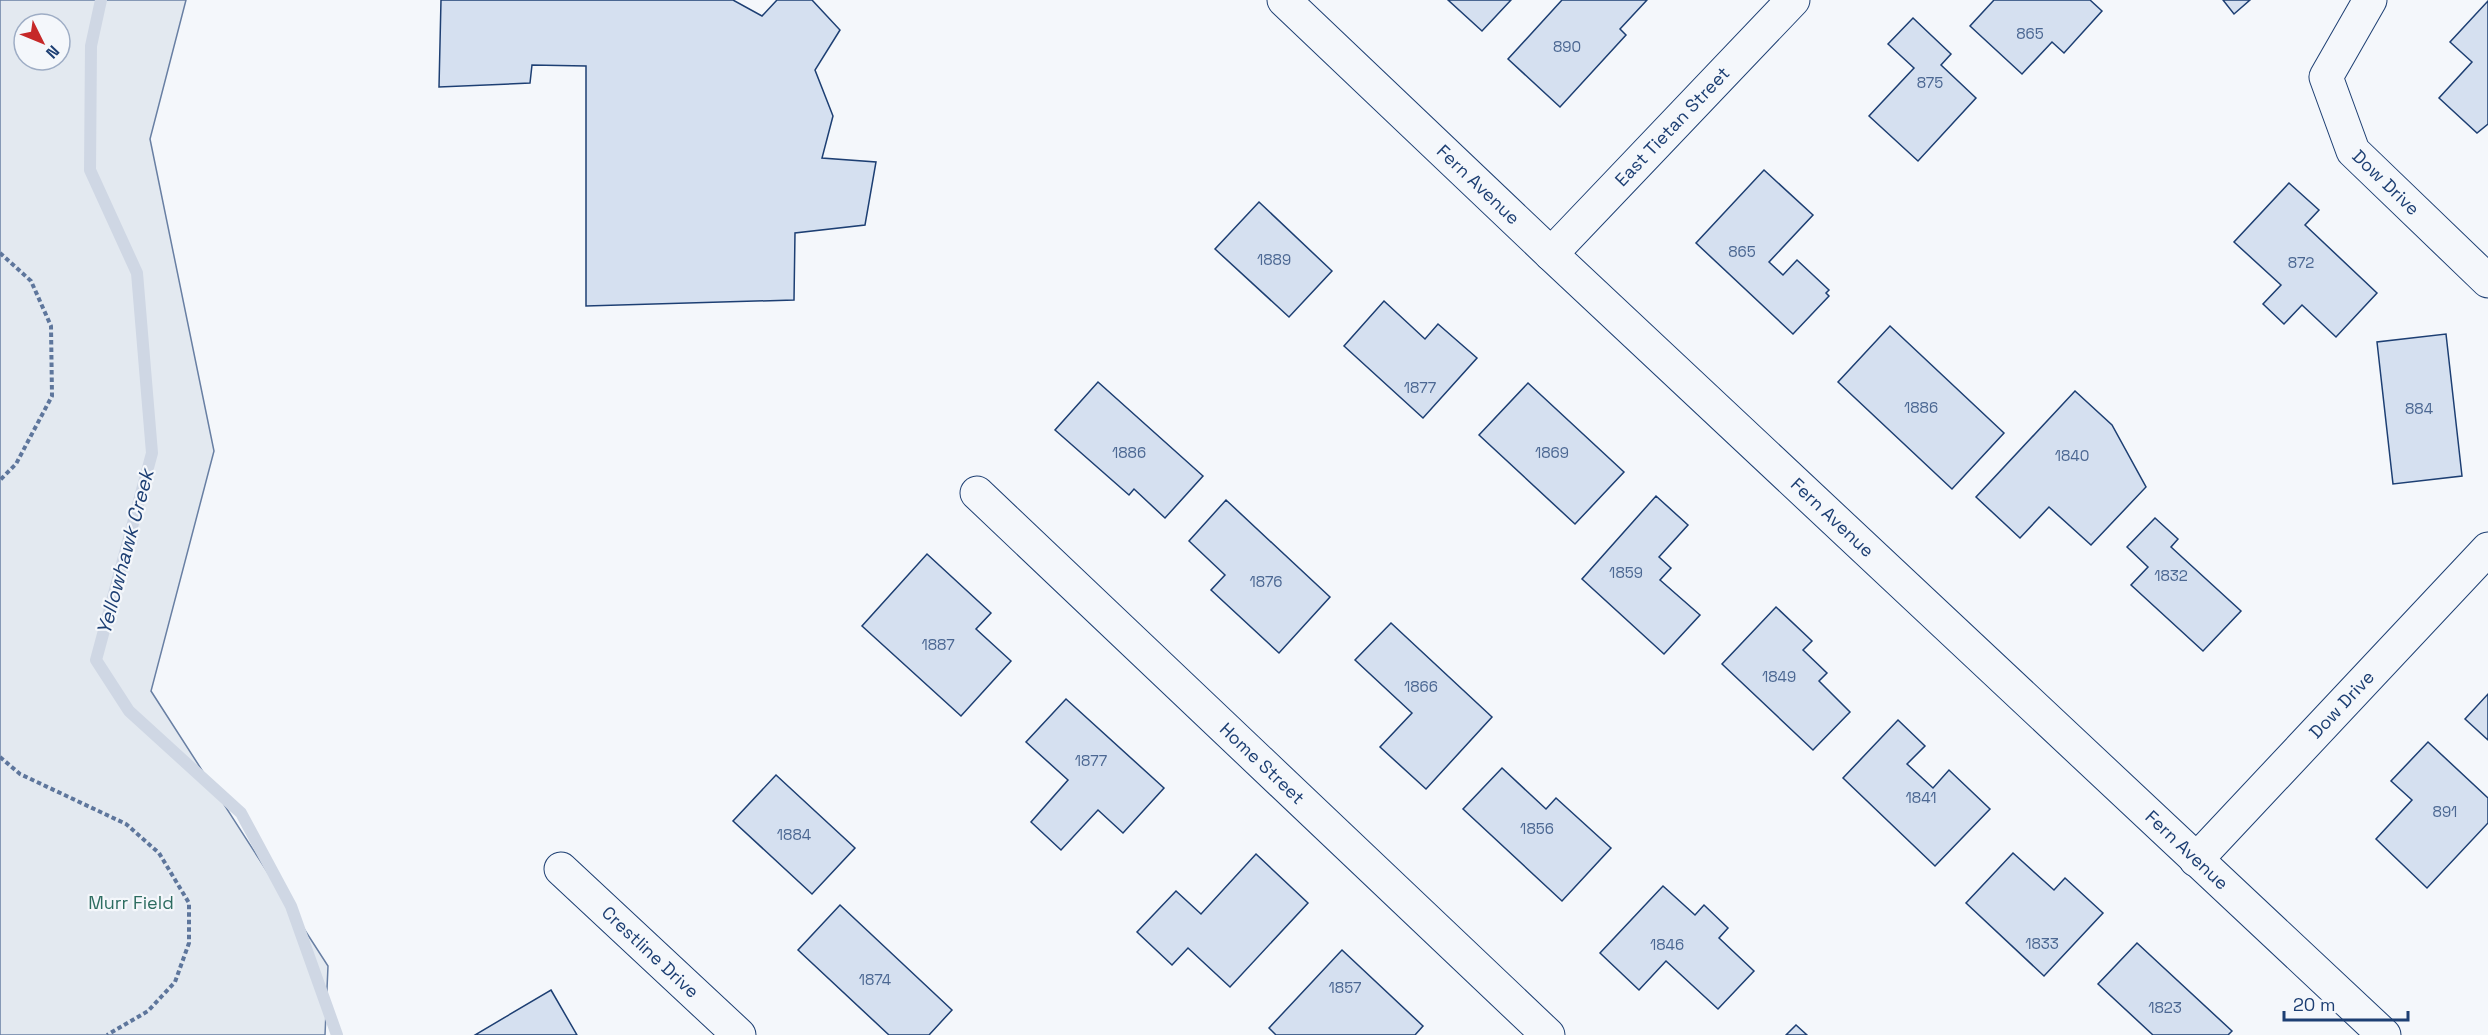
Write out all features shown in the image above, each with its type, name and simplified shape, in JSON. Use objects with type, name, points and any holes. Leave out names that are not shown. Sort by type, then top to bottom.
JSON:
[{"type":"main road","name":"Fern Avenue","points":[[1284,0],[1551,254],[2384,1035]]},
{"type":"main road","name":"East Tietan Street","points":[[1551,254],[1793,0]]},
{"type":"main road","name":"Dow Drive","points":[[2370,0],[2326,77],[2353,151],[2488,281]]},
{"type":"main road","name":"Home Street","points":[[977,493],[1548,1035]]},
{"type":"main road","name":"Dow Drive","points":[[2196,860],[2488,549]]},
{"type":"main road","name":"Crestline Drive","points":[[561,869],[739,1035]]},
{"type":"path","points":[[0,254],[31,281],[51,326],[52,396],[16,464],[0,480]]},
{"type":"path","points":[[0,757],[20,774],[126,824],[159,853],[189,903],[189,943],[176,982],[148,1011],[107,1035]]},
{"type":"green space","name":"Murr Field","points":[[0,0],[186,0],[150,139],[214,451],[151,691],[328,966],[325,1035],[0,1035]]},
{"type":"building","points":[[441,0],[733,0],[762,16],[777,0],[812,0],[840,30],[815,70],[833,116],[822,158],[876,162],[865,225],[795,233],[794,300],[586,306],[586,66],[532,65],[530,83],[439,87]]},
{"type":"building","points":[[1448,0],[1511,0],[1482,31]]},
{"type":"building","points":[[1562,0],[1647,0],[1620,29],[1626,35],[1560,107],[1508,59]]},
{"type":"building","points":[[1994,0],[2090,0],[2102,11],[2064,53],[2052,42],[2022,74],[1970,26]]},
{"type":"building","points":[[2223,0],[2250,0],[2234,14]]},
{"type":"building","points":[[2488,1],[2488,124],[2477,133],[2439,98],[2472,62],[2450,42]]},
{"type":"building","points":[[1913,18],[1951,54],[1941,65],[1976,98],[1918,161],[1869,116],[1914,68],[1888,44]]},
{"type":"building","points":[[1764,170],[1813,215],[1769,262],[1783,275],[1797,260],[1829,290],[1826,293],[1829,296],[1793,334],[1696,243]]},
{"type":"building","points":[[2289,183],[2319,210],[2305,225],[2377,293],[2336,337],[2302,305],[2284,324],[2263,304],[2281,285],[2234,242]]},
{"type":"building","points":[[1259,202],[1332,271],[1289,317],[1215,249]]},
{"type":"building","points":[[1384,301],[1425,339],[1438,324],[1477,358],[1423,418],[1344,346]]},
{"type":"building","points":[[1890,326],[2004,433],[1952,489],[1838,382]]},
{"type":"building","points":[[2446,334],[2462,476],[2393,484],[2377,342]]},
{"type":"building","points":[[1098,382],[1203,476],[1165,518],[1134,489],[1129,495],[1055,430]]},
{"type":"building","points":[[1528,383],[1624,472],[1575,524],[1479,435]]},
{"type":"building","points":[[2075,391],[2112,425],[2146,487],[2091,545],[2049,507],[2020,538],[1976,497]]},
{"type":"building","points":[[1656,496],[1688,525],[1659,557],[1671,568],[1660,580],[1700,615],[1664,654],[1582,579]]},
{"type":"building","points":[[1226,500],[1330,597],[1279,653],[1211,590],[1225,575],[1189,541]]},
{"type":"building","points":[[2155,518],[2178,539],[2171,547],[2241,611],[2203,651],[2131,585],[2148,567],[2127,547]]},
{"type":"building","points":[[927,554],[991,613],[976,629],[1011,661],[961,716],[862,626]]},
{"type":"building","points":[[1776,607],[1812,641],[1803,650],[1827,673],[1819,681],[1850,712],[1813,750],[1722,664]]},
{"type":"building","points":[[1391,623],[1492,717],[1426,789],[1380,747],[1412,713],[1355,660]]},
{"type":"building","points":[[2488,694],[2488,740],[2465,719]]},
{"type":"building","points":[[1066,699],[1164,788],[1123,833],[1098,810],[1061,850],[1031,822],[1068,780],[1026,742]]},
{"type":"building","points":[[1898,720],[1925,746],[1907,764],[1933,788],[1949,770],[1990,809],[1935,866],[1843,778]]},
{"type":"building","points":[[2428,742],[2488,798],[2488,823],[2427,888],[2376,839],[2412,800],[2391,781]]},
{"type":"building","points":[[1502,768],[1546,809],[1556,798],[1611,848],[1562,901],[1463,809]]},
{"type":"building","points":[[776,775],[855,848],[812,894],[733,821]]},
{"type":"building","points":[[2013,853],[2054,890],[2065,878],[2103,913],[2044,976],[1966,903]]},
{"type":"building","points":[[1256,854],[1308,903],[1230,987],[1188,948],[1172,965],[1137,932],[1176,891],[1201,914]]},
{"type":"building","points":[[1663,886],[1695,915],[1704,905],[1728,928],[1719,938],[1754,971],[1718,1009],[1666,961],[1639,990],[1600,953]]},
{"type":"building","points":[[840,905],[952,1010],[929,1035],[889,1035],[798,950]]},
{"type":"building","points":[[2137,943],[2232,1031],[2228,1035],[2153,1035],[2098,984]]},
{"type":"building","points":[[1342,950],[1423,1026],[1415,1035],[1276,1035],[1269,1028]]},
{"type":"building","points":[[551,990],[577,1035],[475,1035]]},
{"type":"building","points":[[1796,1025],[1807,1035],[1786,1035]]},
{"type":"waterway","name":"Yellowhawk Creek","points":[[101,0],[91,46],[90,170],[137,273],[152,453],[96,660],[129,711],[241,813],[291,906],[337,1035]]}]
